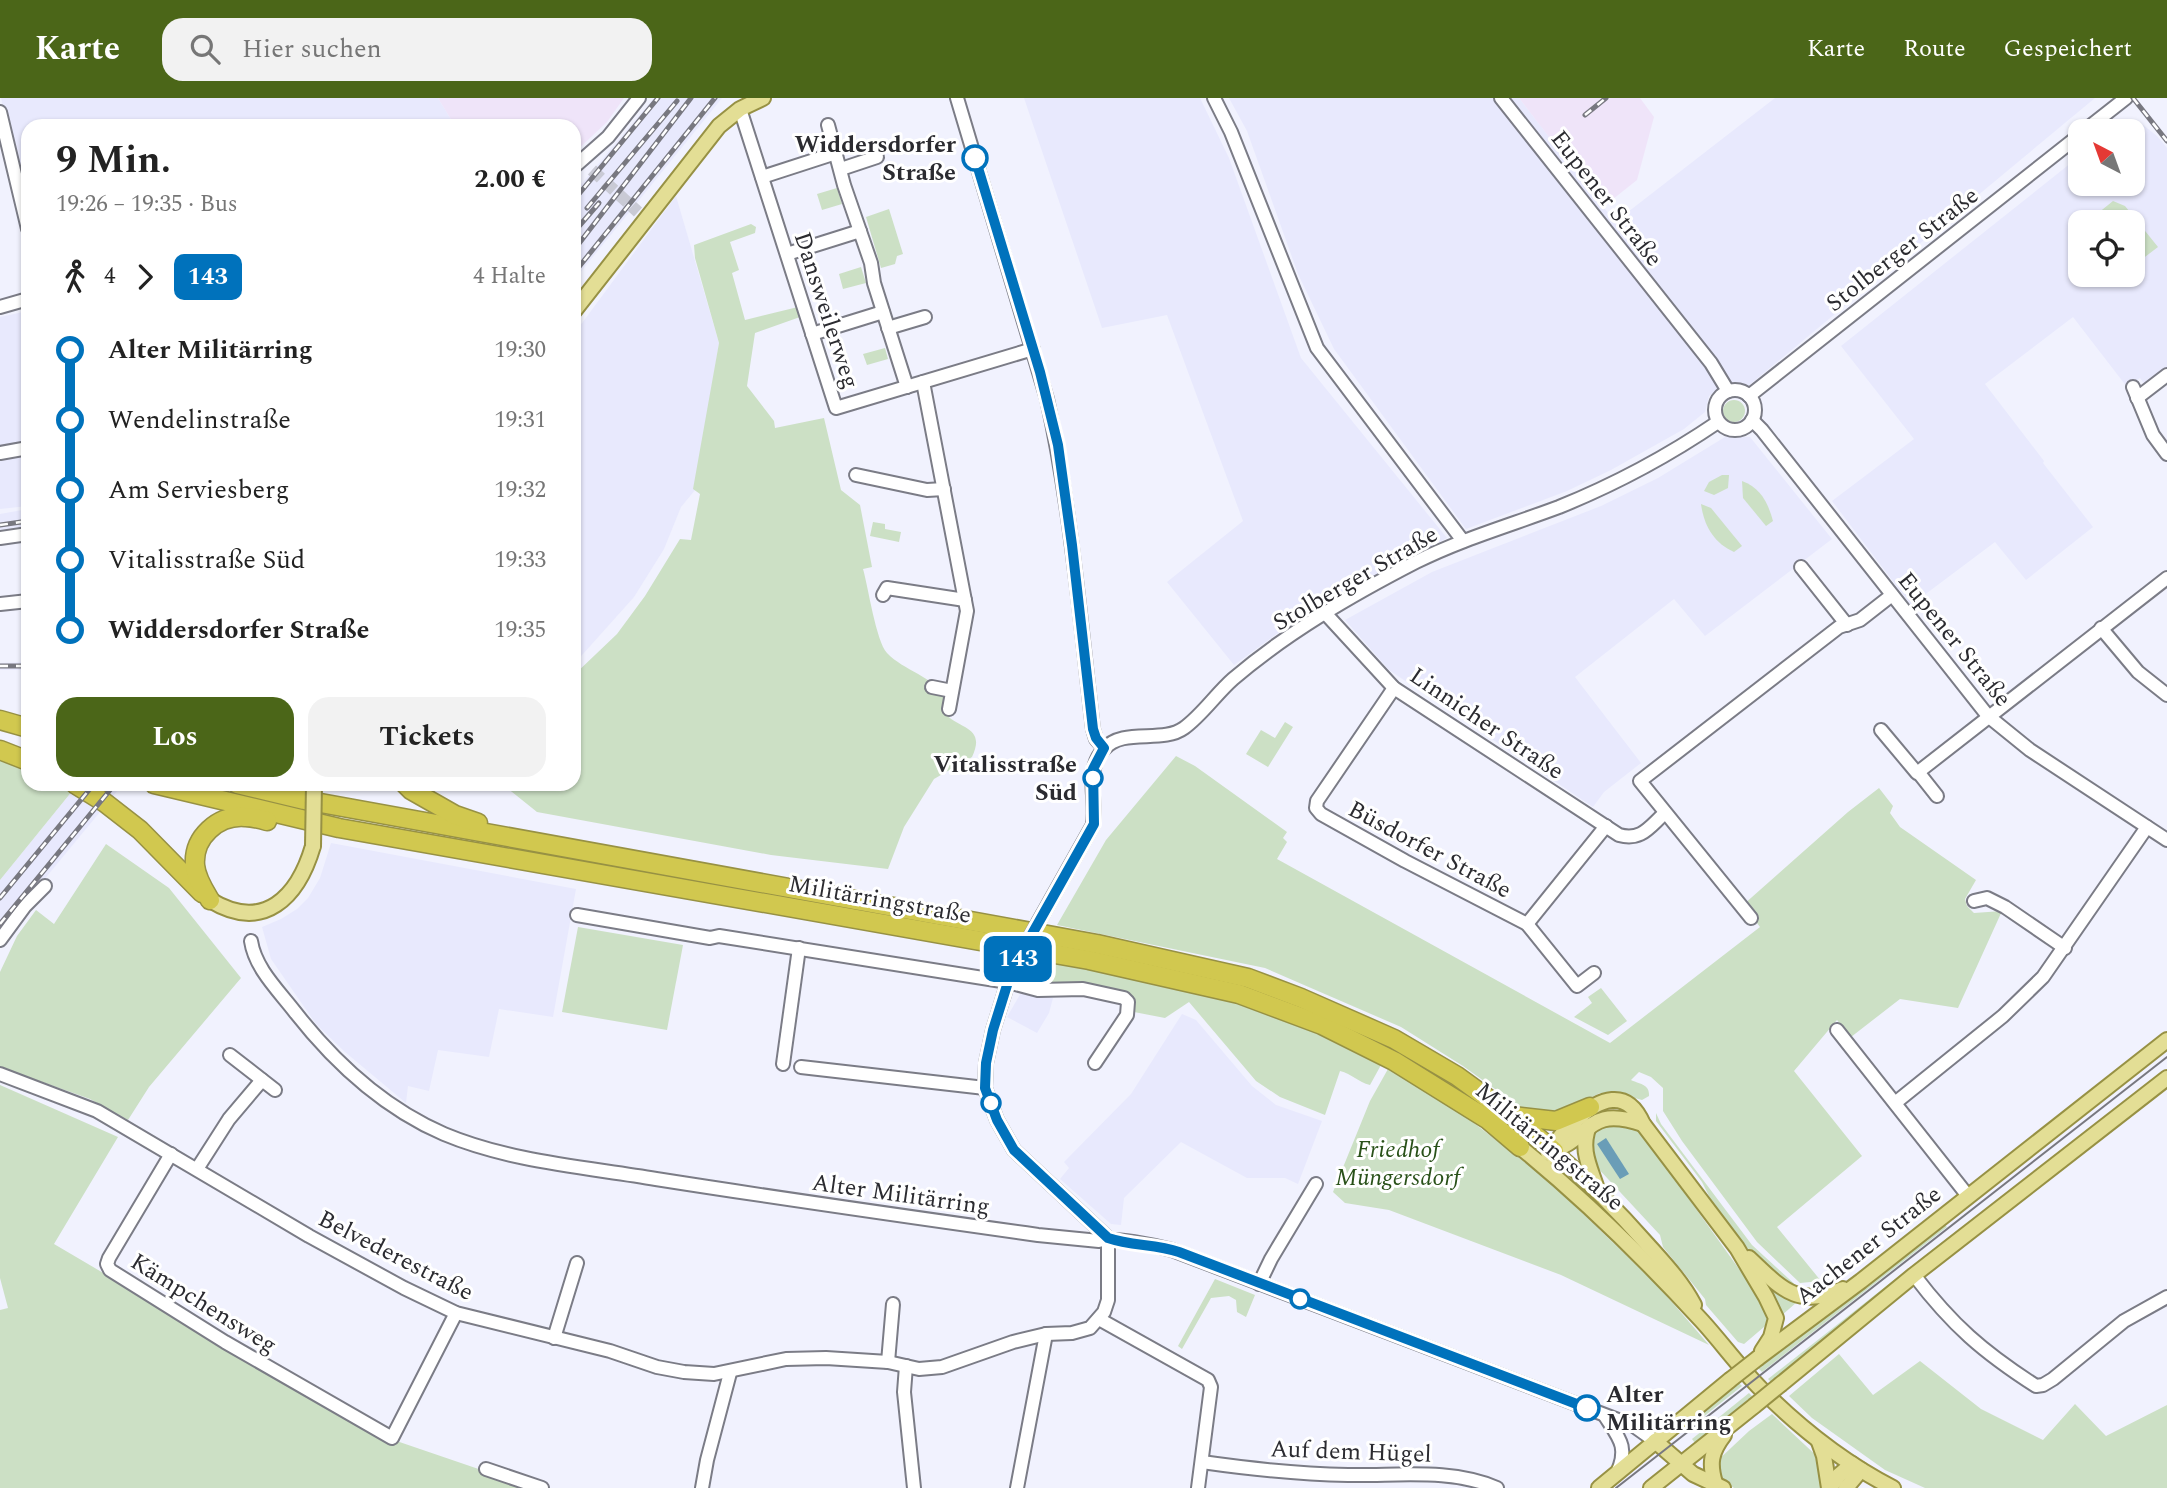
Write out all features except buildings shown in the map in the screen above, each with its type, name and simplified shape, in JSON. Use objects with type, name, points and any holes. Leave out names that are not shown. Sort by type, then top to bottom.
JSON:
[{"type":"highway","points":[[0,720],[21,726]]},
{"type":"highway","points":[[0,745],[21,750]]},
{"type":"highway","points":[[0,750],[21,758]]},
{"type":"highway","points":[[86,791],[140,830],[182,875],[211,901]]},
{"type":"highway","name":"Militärringstraße","points":[[183,791],[339,828],[1089,960],[1239,994],[1322,1025],[1394,1061],[1487,1119],[1520,1147]]},
{"type":"highway","name":"Militärringstraße","points":[[266,791],[499,836],[1097,944],[1248,978],[1394,1039],[1457,1076],[1554,1151]]},
{"type":"highway","points":[[415,791],[433,804],[455,815],[477,821],[499,836]]},
{"type":"highway","points":[[211,901],[200,883],[195,864],[202,837],[213,826],[234,817],[245,817],[301,828],[339,828]]},
{"type":"highway","points":[[1512,1116],[1556,1121],[1590,1107]]},
{"type":"main road","points":[[581,301],[642,215],[707,139],[740,108],[763,98]]},
{"type":"main road","points":[[211,901],[226,910],[255,913],[273,907],[290,893],[302,877],[313,846],[314,791]]},
{"type":"main road","name":"Aachener Straße","points":[[1599,1488],[1730,1380],[1861,1281],[2167,1040]]},
{"type":"main road","points":[[1651,1488],[1914,1275],[2167,1078]]},
{"type":"main road","points":[[1556,1176],[1554,1151],[1558,1139],[1590,1107],[1600,1102],[1623,1101],[1637,1111],[1643,1125],[1737,1248],[1766,1297],[1776,1318],[1771,1337],[1758,1358]]},
{"type":"main road","points":[[1520,1147],[1538,1154],[1562,1149],[1589,1126],[1611,1117],[1643,1125]]},
{"type":"main road","points":[[1589,1126],[1584,1147],[1586,1160],[1598,1190]]},
{"type":"main road","name":"Militärringstraße","points":[[1520,1147],[1556,1176],[1620,1238],[1703,1322],[1760,1388],[1818,1441],[1856,1467],[1894,1488]]},
{"type":"main road","name":"Militärringstraße","points":[[1554,1151],[1598,1190],[1686,1290],[1703,1322]]},
{"type":"main road","points":[[1737,1248],[1784,1289],[1799,1297],[1837,1291],[1861,1281]]},
{"type":"main road","points":[[1719,1486],[1712,1471],[1713,1452],[1738,1419]]},
{"type":"main road","points":[[1655,1441],[1693,1474],[1719,1486]]},
{"type":"main road","points":[[1818,1441],[1825,1456],[1829,1488]]},
{"type":"main road","points":[[1829,1488],[1839,1475],[1856,1467]]},
{"type":"main road","points":[[1846,1488],[1856,1467]]},
{"type":"street","points":[[583,166],[639,98]]},
{"type":"street","points":[[957,98],[1033,349],[1058,445],[1093,729],[1104,748],[1093,769],[1094,824],[1018,959],[1008,982],[993,1030],[986,1063],[985,1088],[997,1120],[1014,1150],[1108,1238],[1108,1300],[1099,1319],[1208,1380],[1211,1387],[1198,1488]]},
{"type":"street","points":[[1213,98],[1237,148],[1317,348],[1463,541]]},
{"type":"street","name":"Eupener Straße","points":[[1502,98],[1711,363],[1728,391]]},
{"type":"street","name":"Stolberger Straße","points":[[2100,119],[2126,98]]},
{"type":"street","name":"Dansweilerweg","points":[[740,108],[836,408],[1033,349]]},
{"type":"street","points":[[0,112],[21,200]]},
{"type":"street","points":[[828,125],[907,387]]},
{"type":"street","name":"Stolberger Straße","points":[[1749,396],[2068,144]]},
{"type":"street","points":[[762,177],[836,153]]},
{"type":"street","points":[[841,169],[877,157]]},
{"type":"street","points":[[787,254],[860,231]]},
{"type":"street","points":[[0,307],[21,301]]},
{"type":"street","points":[[812,334],[883,312]]},
{"type":"street","points":[[888,328],[925,317]]},
{"type":"street","points":[[2167,376],[2135,392],[2153,435],[2167,454]]},
{"type":"street","points":[[923,382],[965,600],[966,623],[949,709]]},
{"type":"street","points":[[1735,390],[1749,396],[1755,410],[1752,420],[1742,430],[1724,428],[1718,422],[1714,409],[1717,400],[1728,391],[1735,390]]},
{"type":"street","name":"Eupener Straße","points":[[1752,420],[1988,716],[2029,750],[2167,840]]},
{"type":"street","name":"Stolberger Straße","points":[[1104,748],[1117,740],[1178,732],[1233,679],[1325,613],[1417,562],[1463,541],[1560,506],[1638,472],[1718,422]]},
{"type":"street","points":[[0,453],[21,449]]},
{"type":"street","points":[[856,475],[927,490],[944,489]]},
{"type":"street","points":[[0,538],[21,535]]},
{"type":"street","points":[[1801,567],[1847,625]]},
{"type":"street","points":[[1918,772],[2167,578]]},
{"type":"street","points":[[883,595],[887,588],[965,600]]},
{"type":"street","points":[[1751,918],[1640,781],[1813,646],[1839,627],[1860,620],[1892,595]]},
{"type":"street","points":[[0,604],[21,602]]},
{"type":"street","name":"Linnicher Straße","points":[[1325,613],[1394,688],[1619,835],[1631,838],[1638,836],[1665,813]]},
{"type":"street","points":[[2101,628],[2138,672],[2167,695]]},
{"type":"street","points":[[932,687],[952,691]]},
{"type":"street","name":"Büsdorfer Straße","points":[[1394,688],[1317,801],[1316,808],[1321,814],[1405,861],[1527,924]]},
{"type":"street","points":[[1881,730],[1937,796]]},
{"type":"street","points":[[1594,973],[1577,986],[1573,977],[1527,924],[1606,826]]},
{"type":"street","points":[[1895,1103],[2026,995],[2065,948],[2147,827]]},
{"type":"street","points":[[0,940],[25,906],[45,886]]},
{"type":"street","points":[[1974,901],[1987,898],[2005,906],[2065,948]]},
{"type":"street","points":[[577,915],[710,939],[719,936],[1008,982],[1038,990],[1083,989],[1124,998],[1128,1002],[1127,1015],[1096,1063]]},
{"type":"street","name":"Alter Militärring","points":[[251,941],[253,954],[267,976],[337,1061],[369,1089],[409,1116],[446,1134],[555,1164],[1064,1238],[1099,1241],[1108,1238],[1172,1250],[1639,1428],[1655,1441]]},
{"type":"street","points":[[783,1064],[799,948]]},
{"type":"street","points":[[1837,1030],[1968,1196]]},
{"type":"street","points":[[230,1055],[275,1090]]},
{"type":"street","points":[[801,1067],[985,1088]]},
{"type":"street","name":"Belvederestraße","points":[[0,1074],[90,1107],[309,1236],[456,1313],[610,1350],[657,1367],[714,1374],[730,1373],[786,1359],[856,1358],[919,1369],[942,1367],[1013,1342],[1090,1328],[1099,1319]]},
{"type":"street","points":[[197,1169],[229,1119],[262,1080]]},
{"type":"street","name":"Kämpchensweg","points":[[171,1154],[109,1258],[107,1264],[110,1270],[225,1342],[391,1438],[456,1313]]},
{"type":"street","points":[[1259,1284],[1316,1184]]},
{"type":"street","points":[[554,1338],[577,1263]]},
{"type":"street","points":[[1914,1275],[1942,1311],[1969,1339],[2036,1386],[2053,1379],[2124,1321],[2167,1297]]},
{"type":"street","points":[[888,1362],[893,1304]]},
{"type":"street","points":[[1017,1488],[1046,1334]]},
{"type":"street","points":[[906,1366],[904,1392],[914,1488]]},
{"type":"street","points":[[702,1488],[730,1373]]},
{"type":"street","points":[[1605,1416],[1623,1447],[1623,1457],[1616,1474]]},
{"type":"street","name":"Auf dem Hügel","points":[[1202,1462],[1276,1471],[1347,1475],[1453,1476],[1473,1479],[1497,1488]]},
{"type":"street","points":[[486,1469],[542,1488]]},
{"type":"shaded area","points":[[1,98],[438,98],[451,119],[21,119],[21,182]]},
{"type":"shaded area","points":[[438,98],[624,98],[607,122],[581,146],[581,119],[451,119]]},
{"type":"shaded area","points":[[654,98],[722,98],[581,271],[581,185]]},
{"type":"shaded area","points":[[1024,98],[1200,98],[1229,158],[1301,358],[1447,538],[1307,612],[1234,665],[1167,582],[1243,521],[1167,315],[1102,328]]},
{"type":"shaded area","points":[[1229,98],[1519,98],[1615,222],[1775,98],[2095,98],[1747,387],[1721,387],[1709,396],[1705,412],[1684,429],[1611,470],[1567,491],[1466,529],[1334,349],[1298,274],[1247,131]]},
{"type":"shaded area","points":[[1519,98],[1640,98],[1654,117],[1637,180],[1603,207]]},
{"type":"shaded area","points":[[2146,127],[2167,148],[2167,370],[2146,386],[2140,378],[2127,387],[2073,317],[1985,384],[2093,527],[2026,580],[1995,542],[1911,605],[1832,501],[1914,439],[1841,346],[2068,165],[2068,196],[2146,196]]},
{"type":"shaded area","points":[[676,196],[719,343],[695,490],[681,507],[664,549],[634,597],[581,656],[581,325]]},
{"type":"shaded area","points":[[21,312],[21,441],[0,447],[0,317]]},
{"type":"shaded area","points":[[1725,437],[1750,437],[1832,539],[1705,636],[1674,599],[1575,677],[1641,763],[1604,792],[1593,807],[1389,670],[1345,620],[1432,572],[1601,506],[1658,478]]},
{"type":"shaded area","points":[[21,455],[21,507],[0,509],[0,458]]},
{"type":"shaded area","points":[[21,510],[21,527],[0,530],[0,514]]},
{"type":"shaded area","points":[[21,662],[21,670],[0,670],[0,663]]},
{"type":"shaded area","points":[[72,791],[117,791],[0,933],[0,880]]},
{"type":"shaded area","points":[[331,843],[576,889],[553,1017],[499,1009],[489,1057],[438,1050],[429,1091],[408,1086],[406,1103],[316,1024],[271,959],[262,927],[297,909],[308,898],[320,878]]},
{"type":"shaded area","points":[[1022,991],[1053,998],[1049,1013],[1037,1033],[1007,1017]]},
{"type":"shaded area","points":[[1182,1014],[1196,1020],[1252,1086],[1276,1105],[1322,1121],[1298,1184],[1285,1178],[1247,1178],[1181,1142],[1124,1198],[1121,1225],[1111,1224],[1060,1179],[1069,1168],[1064,1162],[1131,1094]]},
{"type":"green space","points":[[837,188],[842,204],[822,210],[817,194]]},
{"type":"green space","points":[[2113,201],[2128,210],[2102,210]]},
{"type":"green space","points":[[889,209],[903,254],[897,256],[895,264],[881,268],[866,217]]},
{"type":"green space","points":[[751,224],[756,227],[755,233],[730,242],[739,270],[732,273],[745,320],[798,307],[802,314],[755,333],[747,386],[774,421],[775,428],[824,418],[841,490],[860,505],[872,567],[863,569],[883,647],[894,659],[941,691],[947,699],[944,713],[970,730],[976,740],[972,757],[934,779],[904,827],[888,869],[771,855],[537,812],[511,791],[581,791],[581,668],[617,634],[645,596],[680,539],[691,540],[700,494],[693,489],[719,343],[695,258],[694,245]]},
{"type":"green space","points":[[2145,231],[2158,247],[2145,257]]},
{"type":"green space","points":[[861,267],[866,283],[843,289],[839,274]]},
{"type":"green space","points":[[885,348],[888,359],[867,365],[863,354]]},
{"type":"green space","points":[[1730,400],[1738,400],[1745,407],[1745,415],[1738,422],[1730,422],[1723,415],[1723,407]]},
{"type":"green space","points":[[1722,475],[1729,475],[1728,488],[1714,495],[1704,491],[1709,482]]},
{"type":"green space","points":[[1742,481],[1759,492],[1766,502],[1773,521],[1766,526],[1743,498]]},
{"type":"green space","points":[[1701,504],[1711,508],[1742,546],[1734,552],[1716,539],[1707,526]]},
{"type":"green space","points":[[873,522],[885,524],[885,529],[901,532],[899,542],[870,536]]},
{"type":"green space","points":[[1285,722],[1293,727],[1268,767],[1246,754],[1261,730],[1275,738]]},
{"type":"green space","points":[[0,756],[21,764],[21,791],[72,791],[0,880]]},
{"type":"green space","points":[[1176,756],[1195,766],[1287,832],[1283,838],[1287,842],[1277,859],[1610,1043],[1760,927],[1743,905],[1879,788],[1893,806],[1890,813],[1900,827],[1976,880],[1965,899],[1967,906],[1974,913],[2002,911],[1958,1008],[1900,999],[1851,1037],[1837,1020],[1794,1071],[1862,1156],[1777,1227],[1821,1281],[1800,1283],[1757,1242],[1682,1141],[1663,1111],[1663,1088],[1651,1077],[1639,1072],[1631,1080],[1648,1089],[1649,1096],[1642,1100],[1617,1093],[1600,1093],[1551,1117],[1527,1112],[1463,1066],[1401,1027],[1265,968],[1057,925],[1106,840]]},
{"type":"green space","points":[[106,844],[169,888],[241,978],[149,1087],[128,1120],[90,1099],[0,1067],[0,972],[17,936],[36,910],[54,924]]},
{"type":"green space","points":[[578,927],[683,945],[667,1030],[562,1012]]},
{"type":"green space","points":[[1038,957],[1183,989],[1254,1009],[1324,1035],[1381,1065],[1370,1085],[1340,1071],[1325,1115],[1280,1097],[1256,1081],[1189,1002],[1165,1018],[1134,1012],[1135,1003],[1132,997],[1024,981]]},
{"type":"green space","points":[[1601,988],[1627,1021],[1608,1035],[1574,1017],[1592,1003],[1588,997]]},
{"type":"green space","points":[[1396,1051],[1470,1096],[1535,1144],[1530,1146],[1508,1127],[1394,1054]]},
{"type":"green space","name":"Friedhof Müngersdorf","points":[[1388,1069],[1470,1120],[1548,1180],[1658,1286],[1709,1345],[1561,1275],[1389,1210],[1345,1203],[1333,1192],[1370,1101]]},
{"type":"green space","points":[[0,1085],[118,1137],[54,1244],[379,1435],[534,1488],[0,1488],[0,1310],[8,1308],[0,1278]]},
{"type":"green space","points":[[1656,1113],[1661,1124],[1752,1245],[1801,1290],[1791,1288],[1741,1242],[1716,1210],[1702,1182],[1656,1121]]},
{"type":"green space","points":[[1615,1121],[1637,1130],[1649,1143],[1764,1304],[1771,1321],[1744,1344],[1738,1342],[1706,1305],[1705,1299],[1663,1247],[1660,1235],[1595,1165],[1590,1135],[1594,1130]]},
{"type":"green space","points":[[1561,1166],[1597,1200],[1653,1261],[1559,1169]]},
{"type":"green space","points":[[1945,1225],[1947,1227],[1762,1372],[1758,1368]]},
{"type":"green space","points":[[1960,1228],[1771,1382],[1768,1379]]},
{"type":"green space","points":[[1215,1279],[1255,1295],[1246,1317],[1237,1312],[1236,1300],[1229,1296],[1211,1298],[1182,1349],[1178,1346]]},
{"type":"green space","points":[[1763,1279],[1782,1295],[1797,1302],[1781,1316]]},
{"type":"green space","points":[[1839,1354],[1873,1395],[1920,1361],[1981,1409],[2043,1440],[2075,1404],[2106,1436],[2167,1405],[2167,1488],[1925,1488],[1885,1470],[1812,1418],[1789,1396]]},
{"type":"green space","points":[[1739,1383],[1742,1386],[1687,1430],[1683,1427]]},
{"type":"green space","points":[[1749,1393],[1753,1397],[1695,1443],[1692,1439]]},
{"type":"green space","points":[[1772,1414],[1821,1460],[1824,1488],[1734,1488],[1722,1480],[1715,1463],[1749,1431]]},
{"type":"water","points":[[1606,1138],[1629,1174],[1620,1179],[1597,1144]]},
{"type":"tunnel","points":[[592,170],[638,212]]},
{"type":"tram line","points":[[1616,1488],[2167,1057]]},
{"type":"railway","points":[[581,192],[658,98]]},
{"type":"railway","points":[[581,241],[691,98]]},
{"type":"railway","points":[[581,264],[715,98]]},
{"type":"railway","points":[[1585,115],[1606,98]]},
{"type":"railway","points":[[2133,98],[2167,141]]},
{"type":"railway","points":[[587,208],[677,101]]},
{"type":"railway","points":[[581,224],[599,203]]},
{"type":"railway","points":[[0,525],[21,522]]},
{"type":"railway","points":[[0,666],[21,666]]},
{"type":"railway","points":[[0,898],[88,791]]},
{"type":"railway","points":[[0,924],[109,791]]},
{"type":"bus line","name":"143","points":[[975,158],[1040,372],[1058,445],[1093,729],[1104,748],[1093,769],[1094,824],[1018,959],[993,1030],[986,1063],[985,1088],[1005,1137],[1014,1150],[1108,1238],[1179,1252],[1587,1408]]},
{"type":"place","name":"Widdersdorfer Straße","points":[[975,158]]},
{"type":"place","name":"Vitalisstraße Süd","points":[[1093,778]]},
{"type":"place","name":"Alter Militärring","points":[[1587,1408]]}]
